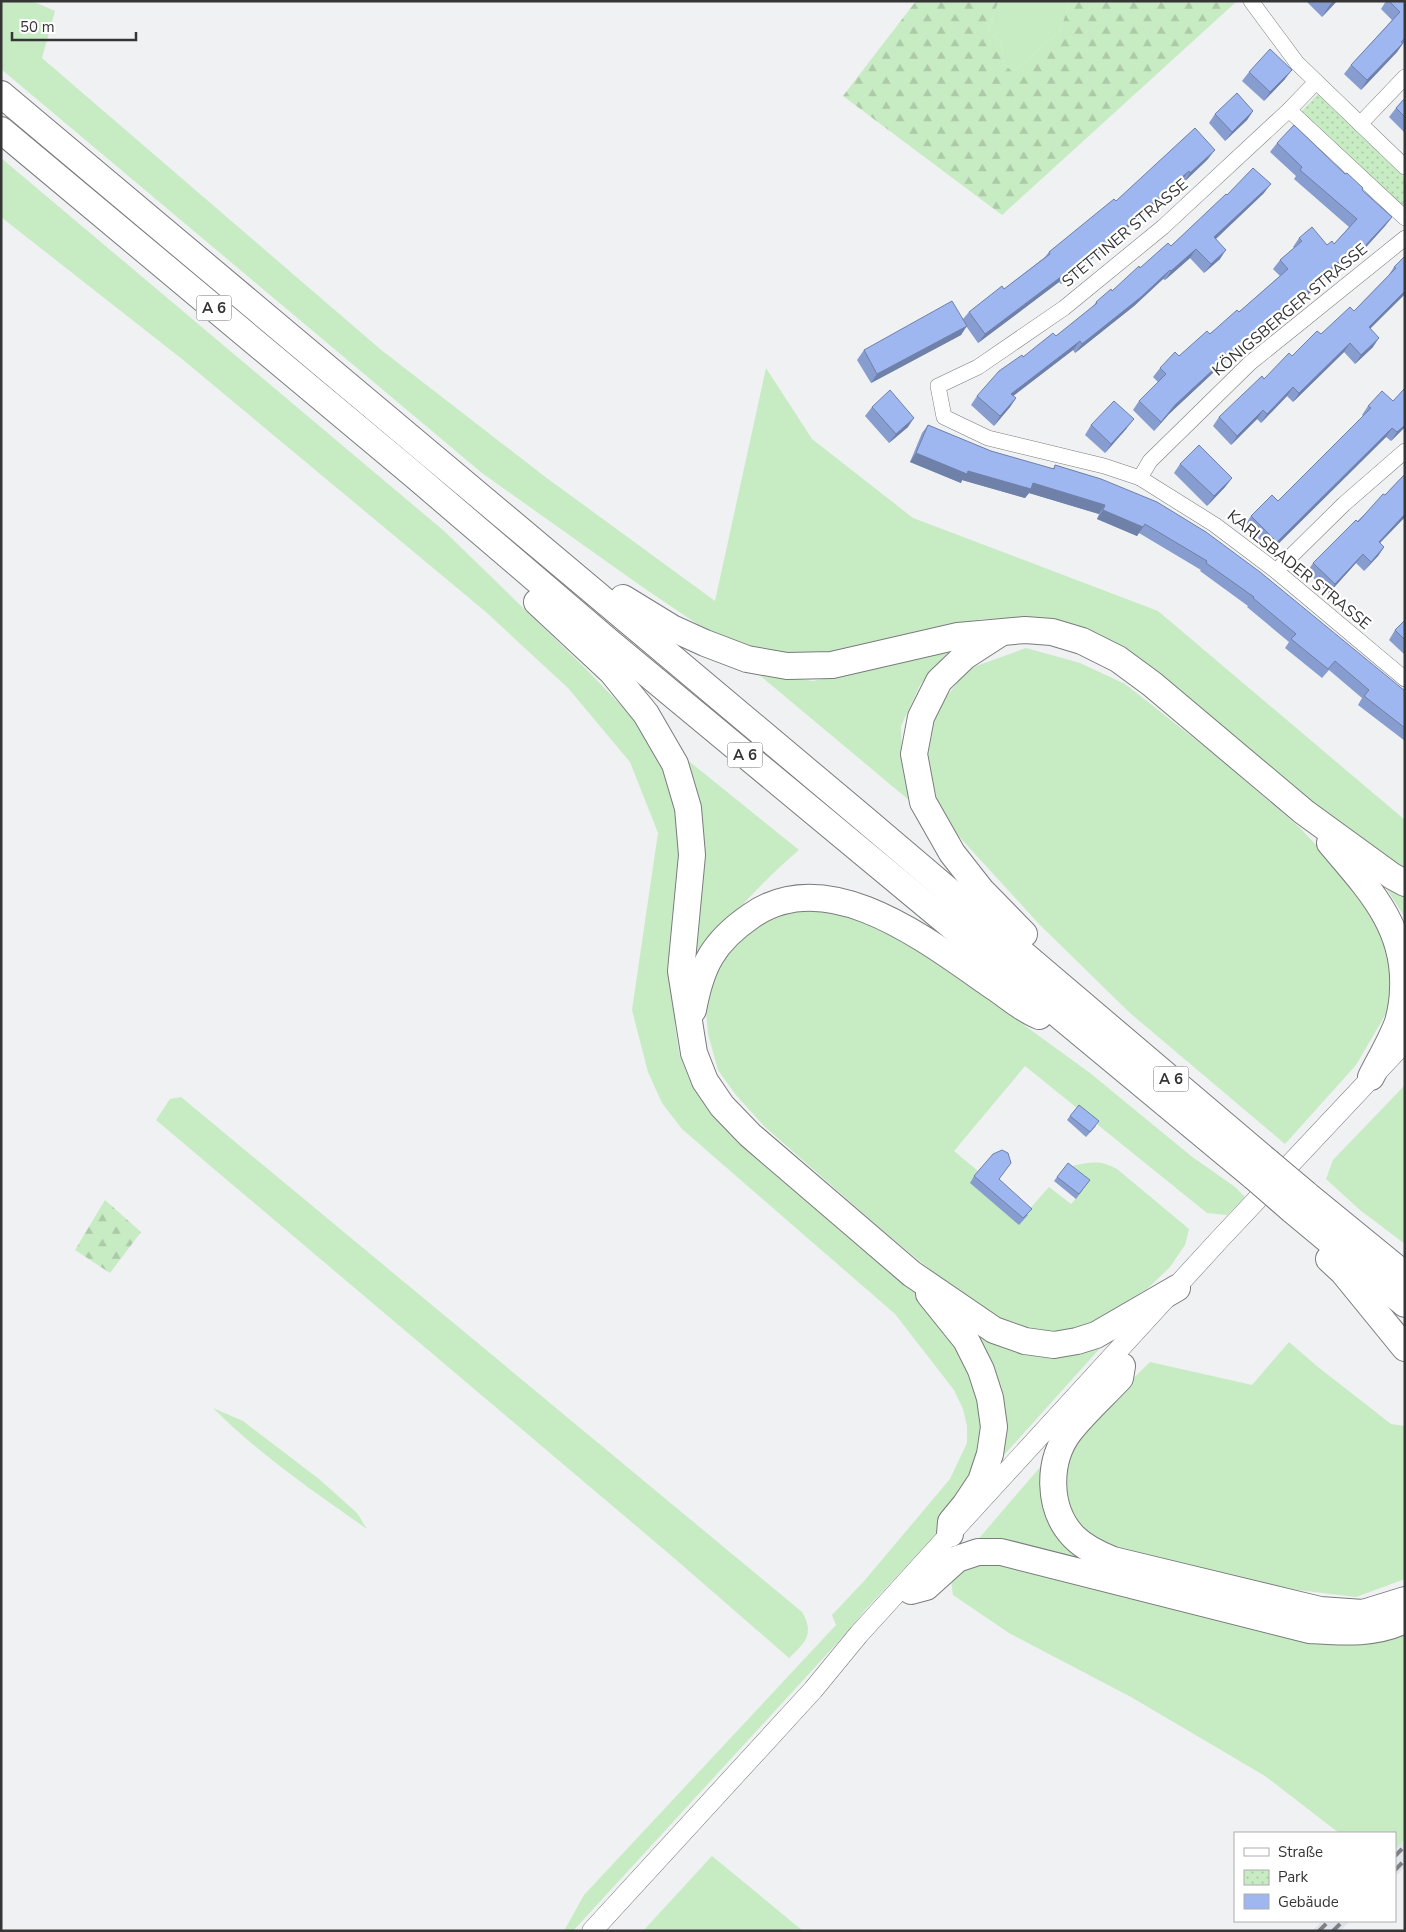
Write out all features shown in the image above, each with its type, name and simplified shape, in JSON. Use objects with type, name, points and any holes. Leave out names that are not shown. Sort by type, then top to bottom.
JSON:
[{"type":"highway","name":"A 6","points":[[1,94],[1074,996],[1299,1202],[1405,1275]]},
{"type":"highway","name":"A 6","points":[[1,130],[414,475],[608,641],[1079,1031],[1261,1169]]},
{"type":"highway","points":[[414,475],[443,520],[515,581],[612,672],[646,714],[675,764],[688,808],[692,855],[681,971],[694,1052],[705,1081],[722,1106],[750,1135],[912,1274],[994,1330],[1025,1341],[1054,1344],[1077,1341],[1096,1335],[1177,1288]]},
{"type":"highway","points":[[542,548],[672,628],[747,659],[779,665],[832,665],[958,636],[1000,634],[1025,630],[1052,632],[1082,641],[1118,659],[1152,684],[1304,812],[1392,876],[1405,882]]},
{"type":"highway","points":[[1000,634],[965,656],[939,681],[921,717],[914,754],[923,802],[952,854],[987,896],[1025,936],[1061,968],[1074,996]]},
{"type":"highway","points":[[1304,812],[1374,895],[1390,920],[1401,948],[1404,975],[1403,1000],[1398,1022],[1371,1077]]},
{"type":"highway","points":[[689,1028],[698,981],[714,951],[733,928],[758,911],[786,900],[816,898],[849,903],[897,924],[1036,1015],[1079,1031]]},
{"type":"highway","name":"A 6","points":[[1299,1202],[1320,1234],[1405,1304]]},
{"type":"highway","points":[[1320,1234],[1325,1256],[1343,1272],[1405,1348]]},
{"type":"highway","points":[[912,1274],[966,1340],[982,1370],[990,1398],[994,1427],[990,1454],[980,1481],[965,1506],[951,1522],[950,1534]]},
{"type":"highway","points":[[1122,1366],[1120,1378],[1070,1432],[1056,1456],[1053,1484],[1058,1511],[1073,1536],[1092,1551],[1113,1560],[1320,1610],[1363,1612],[1405,1600]]},
{"type":"highway","points":[[911,1591],[926,1587],[957,1559],[978,1552],[1001,1552],[1309,1630],[1360,1632],[1397,1624],[1405,1620]]},
{"type":"main road","points":[[592,1931],[813,1690],[859,1634],[950,1534],[1405,1042]]},
{"type":"main road","points":[[813,1690],[867,1639],[1112,1371],[1122,1366],[1405,1061]]},
{"type":"street","points":[[1251,1],[1297,63],[1405,167]]},
{"type":"street","points":[[1360,124],[1405,77]]},
{"type":"street","name":"STETTINER STRASSE","points":[[938,386],[978,367],[1064,308],[1163,227],[1289,110],[1316,82]]},
{"type":"street","points":[[1289,110],[1405,218]]},
{"type":"street","name":"KÖNIGSBERGER STRASSE","points":[[1140,478],[1150,461],[1250,363],[1405,238]]},
{"type":"street","name":"KARLSBADER STRASSE","points":[[938,386],[944,417],[988,438],[1104,466],[1140,478],[1215,525],[1276,571],[1405,679]]},
{"type":"street","points":[[1276,571],[1344,504],[1405,452]]},
{"type":"shaded area","points":[[1405,1840],[1405,1867],[1396,1876],[1396,1848]]},
{"type":"shaded area","points":[[1321,1922],[1349,1922],[1340,1931],[1312,1931]]},
{"type":"green space","points":[[1,1],[32,1],[55,11],[42,58],[380,349],[544,476],[715,601],[766,368],[812,439],[913,518],[1158,611],[1405,820],[1405,869],[1035,618],[981,619],[853,651],[781,655],[718,638],[641,586],[482,473],[1,69]]},
{"type":"green space","points":[[916,1],[1001,1],[998,3],[988,29],[1001,43],[1004,64],[1013,72],[1060,31],[1070,1],[1236,2],[1002,215],[843,96]]},
{"type":"green space","points":[[1001,1],[1070,1],[1060,31],[1013,72],[1004,64],[1001,43],[988,29],[998,3]]},
{"type":"green space","points":[[1318,94],[1405,178],[1405,213],[1299,114]]},
{"type":"green space","points":[[1,158],[444,531],[583,666],[638,723],[665,764],[683,833],[674,990],[675,1025],[679,1053],[689,1079],[709,1108],[901,1279],[932,1310],[955,1336],[985,1399],[982,1466],[942,1528],[573,1931],[564,1931],[584,1895],[836,1625],[832,1615],[865,1580],[950,1479],[967,1443],[967,1426],[963,1409],[954,1390],[895,1314],[682,1129],[662,1103],[648,1072],[632,1010],[658,833],[630,762],[568,688],[486,612],[182,359],[1,217]]},
{"type":"green space","points":[[952,647],[920,685],[901,726],[902,767],[910,801],[757,673],[813,681],[877,668]]},
{"type":"green space","points":[[1026,648],[1080,663],[1125,684],[1219,758],[1300,828],[1349,880],[1389,949],[1391,1005],[1356,1065],[1285,1144],[1130,1013],[1039,924],[955,832],[931,793],[926,750],[936,710],[968,669]]},
{"type":"green space","points":[[680,754],[799,850],[743,904],[692,964]]},
{"type":"green space","points":[[1377,874],[1405,891],[1405,920],[1404,916]]},
{"type":"green space","points":[[810,908],[849,914],[922,951],[1090,1073],[1191,1156],[1235,1187],[1245,1197],[1227,1215],[1207,1213],[1025,1066],[954,1151],[1027,1212],[1049,1187],[1071,1204],[1087,1185],[1065,1168],[1091,1162],[1104,1164],[1117,1169],[1189,1229],[1185,1245],[1170,1267],[1148,1288],[1087,1328],[1032,1334],[1000,1322],[946,1283],[882,1230],[764,1126],[736,1095],[718,1070],[708,1034],[706,1011],[714,975],[726,953],[752,930],[772,918]]},
{"type":"green space","points":[[1405,1085],[1405,1244],[1360,1210],[1326,1179],[1333,1160]]},
{"type":"green space","points":[[181,1097],[802,1612],[808,1626],[808,1632],[800,1648],[789,1658],[667,1552],[156,1120],[170,1099]]},
{"type":"green space","points":[[105,1200],[141,1232],[110,1273],[75,1250]]},
{"type":"green space","points":[[967,1326],[1102,1346],[1004,1455],[1001,1455]]},
{"type":"green space","points":[[1289,1342],[1391,1424],[1405,1426],[1405,1579],[1356,1597],[1298,1590],[1188,1569],[1108,1548],[1089,1538],[1066,1505],[1064,1487],[1068,1448],[1109,1402],[1150,1362],[1252,1385]]},
{"type":"green space","points":[[213,1408],[243,1421],[319,1479],[357,1513],[367,1529],[268,1457]]},
{"type":"green space","points":[[1047,1459],[1090,1564],[975,1543]]},
{"type":"green space","points":[[984,1561],[1405,1630],[1405,1840],[1396,1848],[1396,1832],[1338,1832],[1265,1776],[1131,1697],[1009,1633],[953,1595],[950,1573]]},
{"type":"green space","points":[[712,1856],[803,1931],[643,1931]]},
{"type":"building","points":[[1389,1],[1405,1],[1405,38],[1401,42],[1403,43],[1367,80],[1351,65],[1400,12]]},
{"type":"building","points":[[1270,49],[1292,70],[1270,92],[1249,72]]},
{"type":"building","points":[[1237,93],[1253,111],[1232,132],[1215,114]]},
{"type":"building","points":[[1405,98],[1405,117],[1396,108]]},
{"type":"building","points":[[1294,125],[1392,217],[1363,248],[1360,245],[1315,281],[1317,283],[1304,294],[1301,291],[1269,318],[1175,405],[1161,422],[1139,401],[1166,374],[1160,368],[1175,352],[1179,356],[1207,331],[1210,334],[1237,310],[1239,312],[1288,269],[1280,260],[1302,241],[1299,238],[1312,227],[1327,245],[1332,241],[1334,244],[1357,219],[1300,170],[1302,167],[1277,143]]},
{"type":"building","points":[[1195,128],[1215,150],[1112,239],[1067,275],[1066,273],[985,334],[969,312],[1002,286],[1004,289],[1050,254],[1049,252],[1114,199],[1116,201]]},
{"type":"building","points":[[1253,168],[1271,184],[1214,237],[1226,250],[1211,264],[1196,249],[1141,297],[1082,344],[1080,341],[1011,394],[1016,398],[1000,416],[977,396],[999,371],[1022,355],[1023,357],[1053,333],[1056,336],[1168,243],[1171,246],[1227,195]]},
{"type":"building","points":[[1405,256],[1405,291],[1369,327],[1379,338],[1361,355],[1350,343],[1299,393],[1293,387],[1267,414],[1263,410],[1237,436],[1219,417],[1262,376],[1264,379],[1289,353],[1292,356],[1317,331],[1321,334],[1350,307],[1354,311],[1396,268],[1394,267]]},
{"type":"building","points":[[952,301],[967,326],[877,374],[864,350]]},
{"type":"building","points":[[1405,388],[1405,425],[1397,432],[1392,428],[1277,542],[1251,516],[1272,495],[1278,501],[1371,408],[1368,406],[1382,391],[1393,401]]},
{"type":"building","points":[[890,390],[914,418],[896,434],[872,407]]},
{"type":"building","points":[[1114,401],[1134,419],[1111,444],[1091,425]]},
{"type":"building","points":[[928,425],[991,451],[1054,469],[1055,465],[1101,479],[1157,502],[1206,532],[1260,572],[1405,691],[1405,728],[1364,696],[1369,690],[1335,661],[1328,669],[1291,639],[1296,634],[1254,597],[1206,563],[1207,561],[1145,524],[1143,527],[1103,510],[1105,505],[1033,483],[1031,489],[968,471],[967,474],[916,453]]},
{"type":"building","points":[[1199,445],[1232,478],[1214,496],[1180,464]]},
{"type":"building","points":[[1405,474],[1405,514],[1379,542],[1384,547],[1371,562],[1363,554],[1335,584],[1313,563],[1356,520],[1358,522],[1383,494],[1385,495]]},
{"type":"building","points":[[1405,620],[1405,640],[1395,630]]},
{"type":"building","points":[[1079,1105],[1099,1121],[1090,1132],[1070,1116]]},
{"type":"building","points":[[1002,1150],[1008,1153],[1011,1163],[999,1179],[1032,1209],[1023,1218],[974,1176],[993,1154]]},
{"type":"building","points":[[1068,1163],[1090,1180],[1079,1194],[1057,1177]]},
{"type":"railway","points":[[1396,1855],[1405,1846]]},
{"type":"railway","points":[[1396,1869],[1405,1860]]},
{"type":"railway","points":[[1319,1931],[1328,1922]]},
{"type":"railway","points":[[1333,1931],[1342,1922]]}]
